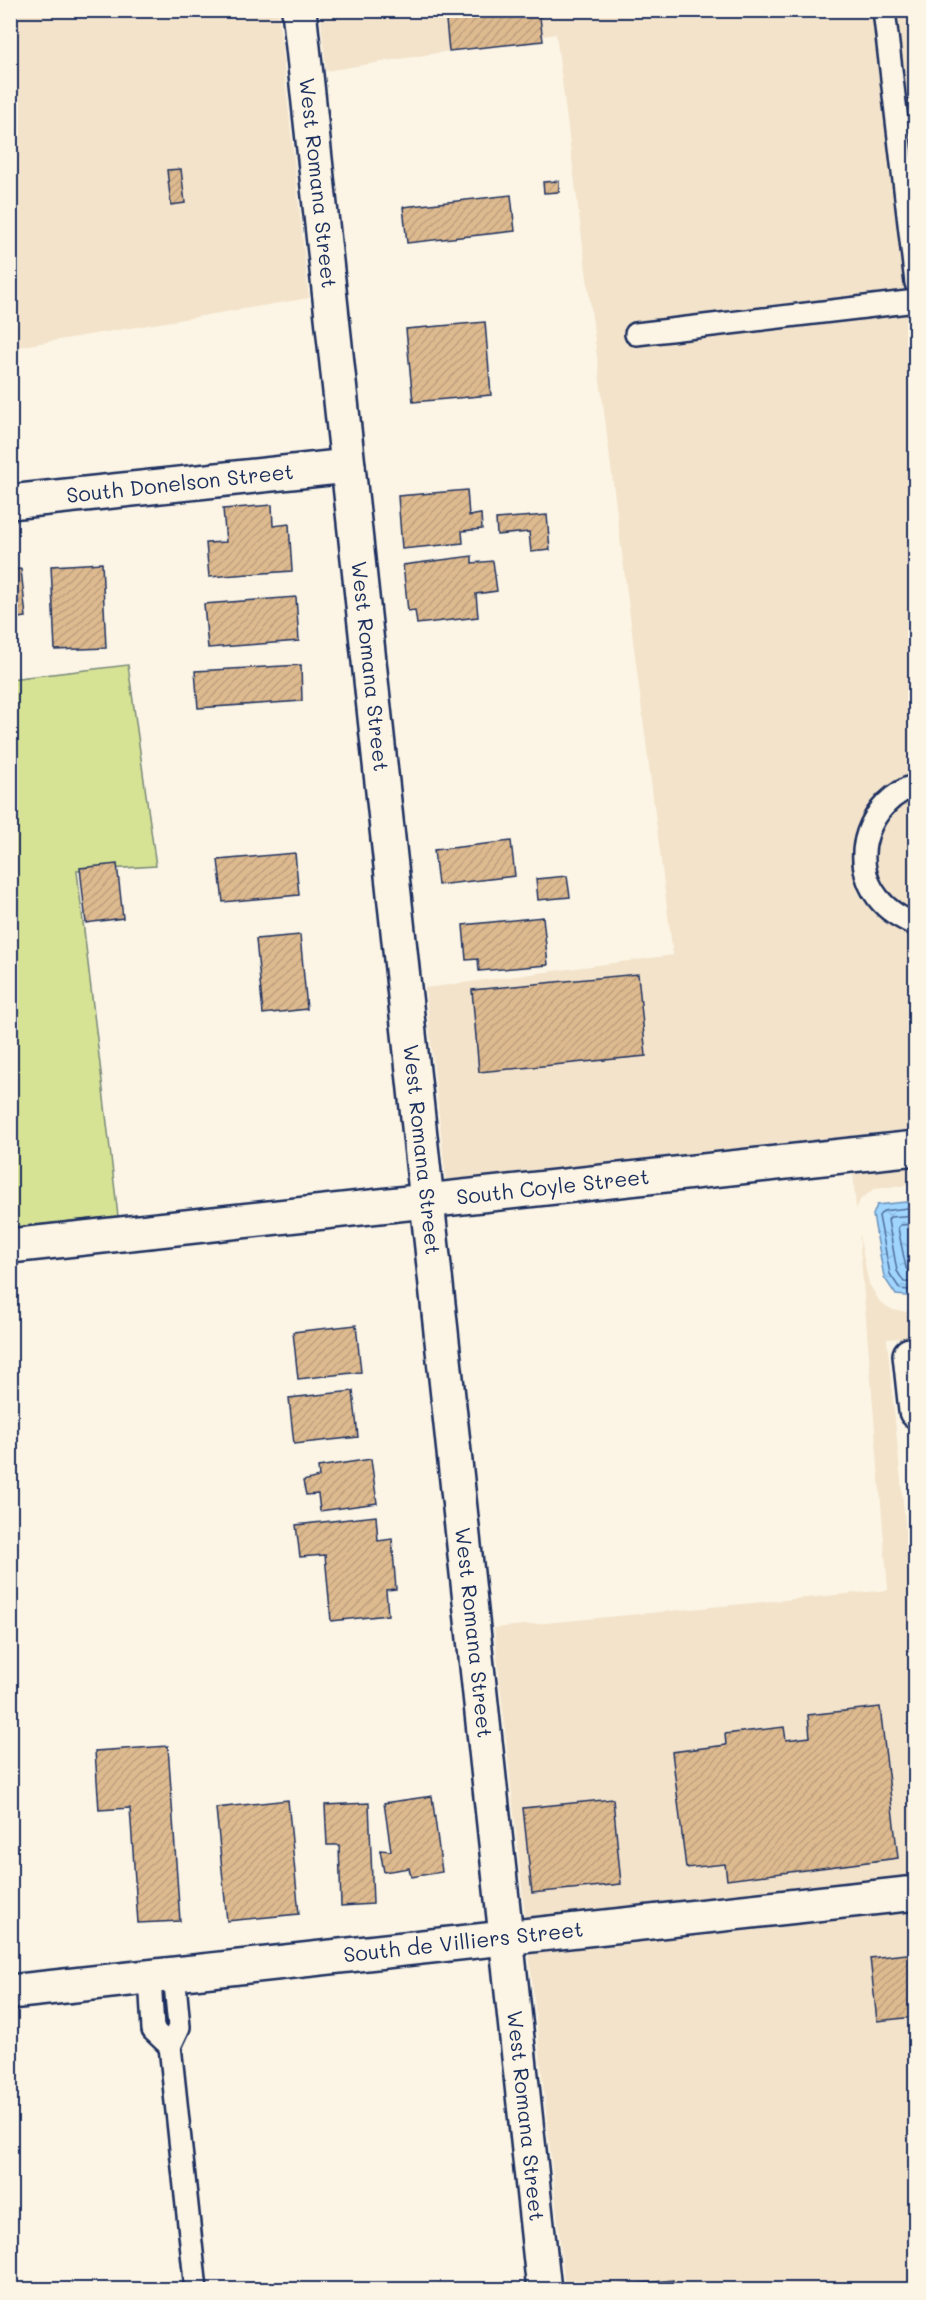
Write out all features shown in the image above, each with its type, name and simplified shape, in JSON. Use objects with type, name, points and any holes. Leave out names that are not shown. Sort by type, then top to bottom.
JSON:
[{"type":"street","name":"West Romana Street","points":[[299,10],[544,2289]]},
{"type":"street","name":"South Donelson Street","points":[[10,502],[348,466]]},
{"type":"street","name":"South Coyle Street","points":[[10,1246],[915,1148]]},
{"type":"street","points":[[910,1355],[915,1412]]},
{"type":"street","name":"South de Villiers Street","points":[[10,1992],[915,1893]]},
{"type":"lane","points":[[884,10],[915,283]]},
{"type":"lane","points":[[636,334],[915,301]]},
{"type":"lane","points":[[915,785],[903,789],[883,804],[869,826],[863,850],[866,875],[877,897],[895,915],[915,925]]},
{"type":"lane","points":[[162,1975],[179,2027],[170,2046],[196,2289]]},
{"type":"shaded area","points":[[11,11],[278,11],[309,298],[11,348]]},
{"type":"shaded area","points":[[320,11],[915,11],[915,1129],[446,1180],[425,988],[673,955],[556,34],[326,71]]},
{"type":"shaded area","points":[[915,1166],[915,1185],[874,1189],[860,1200],[856,1209],[853,1173]]},
{"type":"shaded area","points":[[859,1234],[869,1284],[880,1302],[893,1310],[915,1313],[915,1337],[887,1339],[915,1623],[915,1875],[525,1917],[494,1628],[888,1590]]},
{"type":"shaded area","points":[[915,1912],[915,2289],[565,2289],[529,1953]]},
{"type":"green space","points":[[128,665],[156,866],[77,871],[118,1216],[11,1228],[10,679]]},
{"type":"water","points":[[915,1201],[916,1297],[896,1295],[884,1277],[873,1215],[877,1205]]},
{"type":"building","points":[[445,10],[539,10],[543,41],[449,51]]},
{"type":"building","points":[[181,169],[185,203],[171,205],[167,170]]},
{"type":"building","points":[[559,181],[559,192],[544,193],[543,182]]},
{"type":"building","points":[[511,195],[515,231],[407,243],[403,207]]},
{"type":"building","points":[[485,322],[491,395],[413,402],[406,329]]},
{"type":"building","points":[[467,490],[469,516],[481,514],[482,529],[462,531],[463,543],[402,549],[398,496]]},
{"type":"building","points":[[272,505],[273,526],[289,524],[292,571],[209,577],[206,543],[226,542],[223,509]]},
{"type":"building","points":[[547,515],[550,550],[531,552],[529,532],[497,535],[496,519]]},
{"type":"building","points":[[472,556],[472,563],[493,561],[497,591],[476,594],[478,617],[417,624],[415,610],[408,611],[403,565]]},
{"type":"building","points":[[102,563],[106,648],[55,650],[51,566]]},
{"type":"building","points":[[21,569],[26,617],[10,619],[10,570]]},
{"type":"building","points":[[296,597],[299,641],[208,648],[204,604]]},
{"type":"building","points":[[301,665],[302,701],[198,708],[195,671]]},
{"type":"building","points":[[511,841],[515,876],[438,885],[434,850]]},
{"type":"building","points":[[295,853],[299,895],[223,902],[218,860]]},
{"type":"building","points":[[117,864],[123,918],[86,923],[80,868]]},
{"type":"building","points":[[567,876],[570,897],[538,900],[536,879]]},
{"type":"building","points":[[543,917],[548,965],[479,971],[478,959],[466,960],[463,925]]},
{"type":"building","points":[[300,935],[307,1009],[263,1014],[256,939]]},
{"type":"building","points":[[638,974],[646,1056],[479,1072],[472,990]]},
{"type":"building","points":[[356,1325],[361,1372],[298,1379],[293,1332]]},
{"type":"building","points":[[353,1391],[358,1437],[294,1444],[289,1398]]},
{"type":"building","points":[[371,1459],[377,1503],[320,1511],[318,1494],[306,1495],[303,1481],[319,1477],[318,1467]]},
{"type":"building","points":[[376,1516],[378,1541],[392,1539],[396,1589],[386,1590],[388,1615],[331,1621],[325,1555],[300,1557],[296,1525]]},
{"type":"building","points":[[880,1707],[898,1858],[727,1880],[725,1864],[686,1868],[672,1752],[726,1745],[725,1734],[784,1727],[786,1740],[810,1737],[808,1715]]},
{"type":"building","points":[[168,1746],[180,1921],[138,1923],[130,1808],[99,1810],[95,1751]]},
{"type":"building","points":[[432,1796],[442,1872],[411,1877],[409,1868],[384,1872],[380,1850],[391,1851],[384,1803]]},
{"type":"building","points":[[613,1799],[621,1884],[532,1893],[523,1808]]},
{"type":"building","points":[[288,1800],[299,1914],[227,1921],[216,1808]]},
{"type":"building","points":[[369,1803],[373,1904],[341,1906],[339,1845],[327,1845],[325,1805]]},
{"type":"building","points":[[916,1953],[914,2017],[877,2021],[870,1958]]},
{"type":"building","points":[[673,2280],[674,2290],[607,2290],[606,2287]]}]
